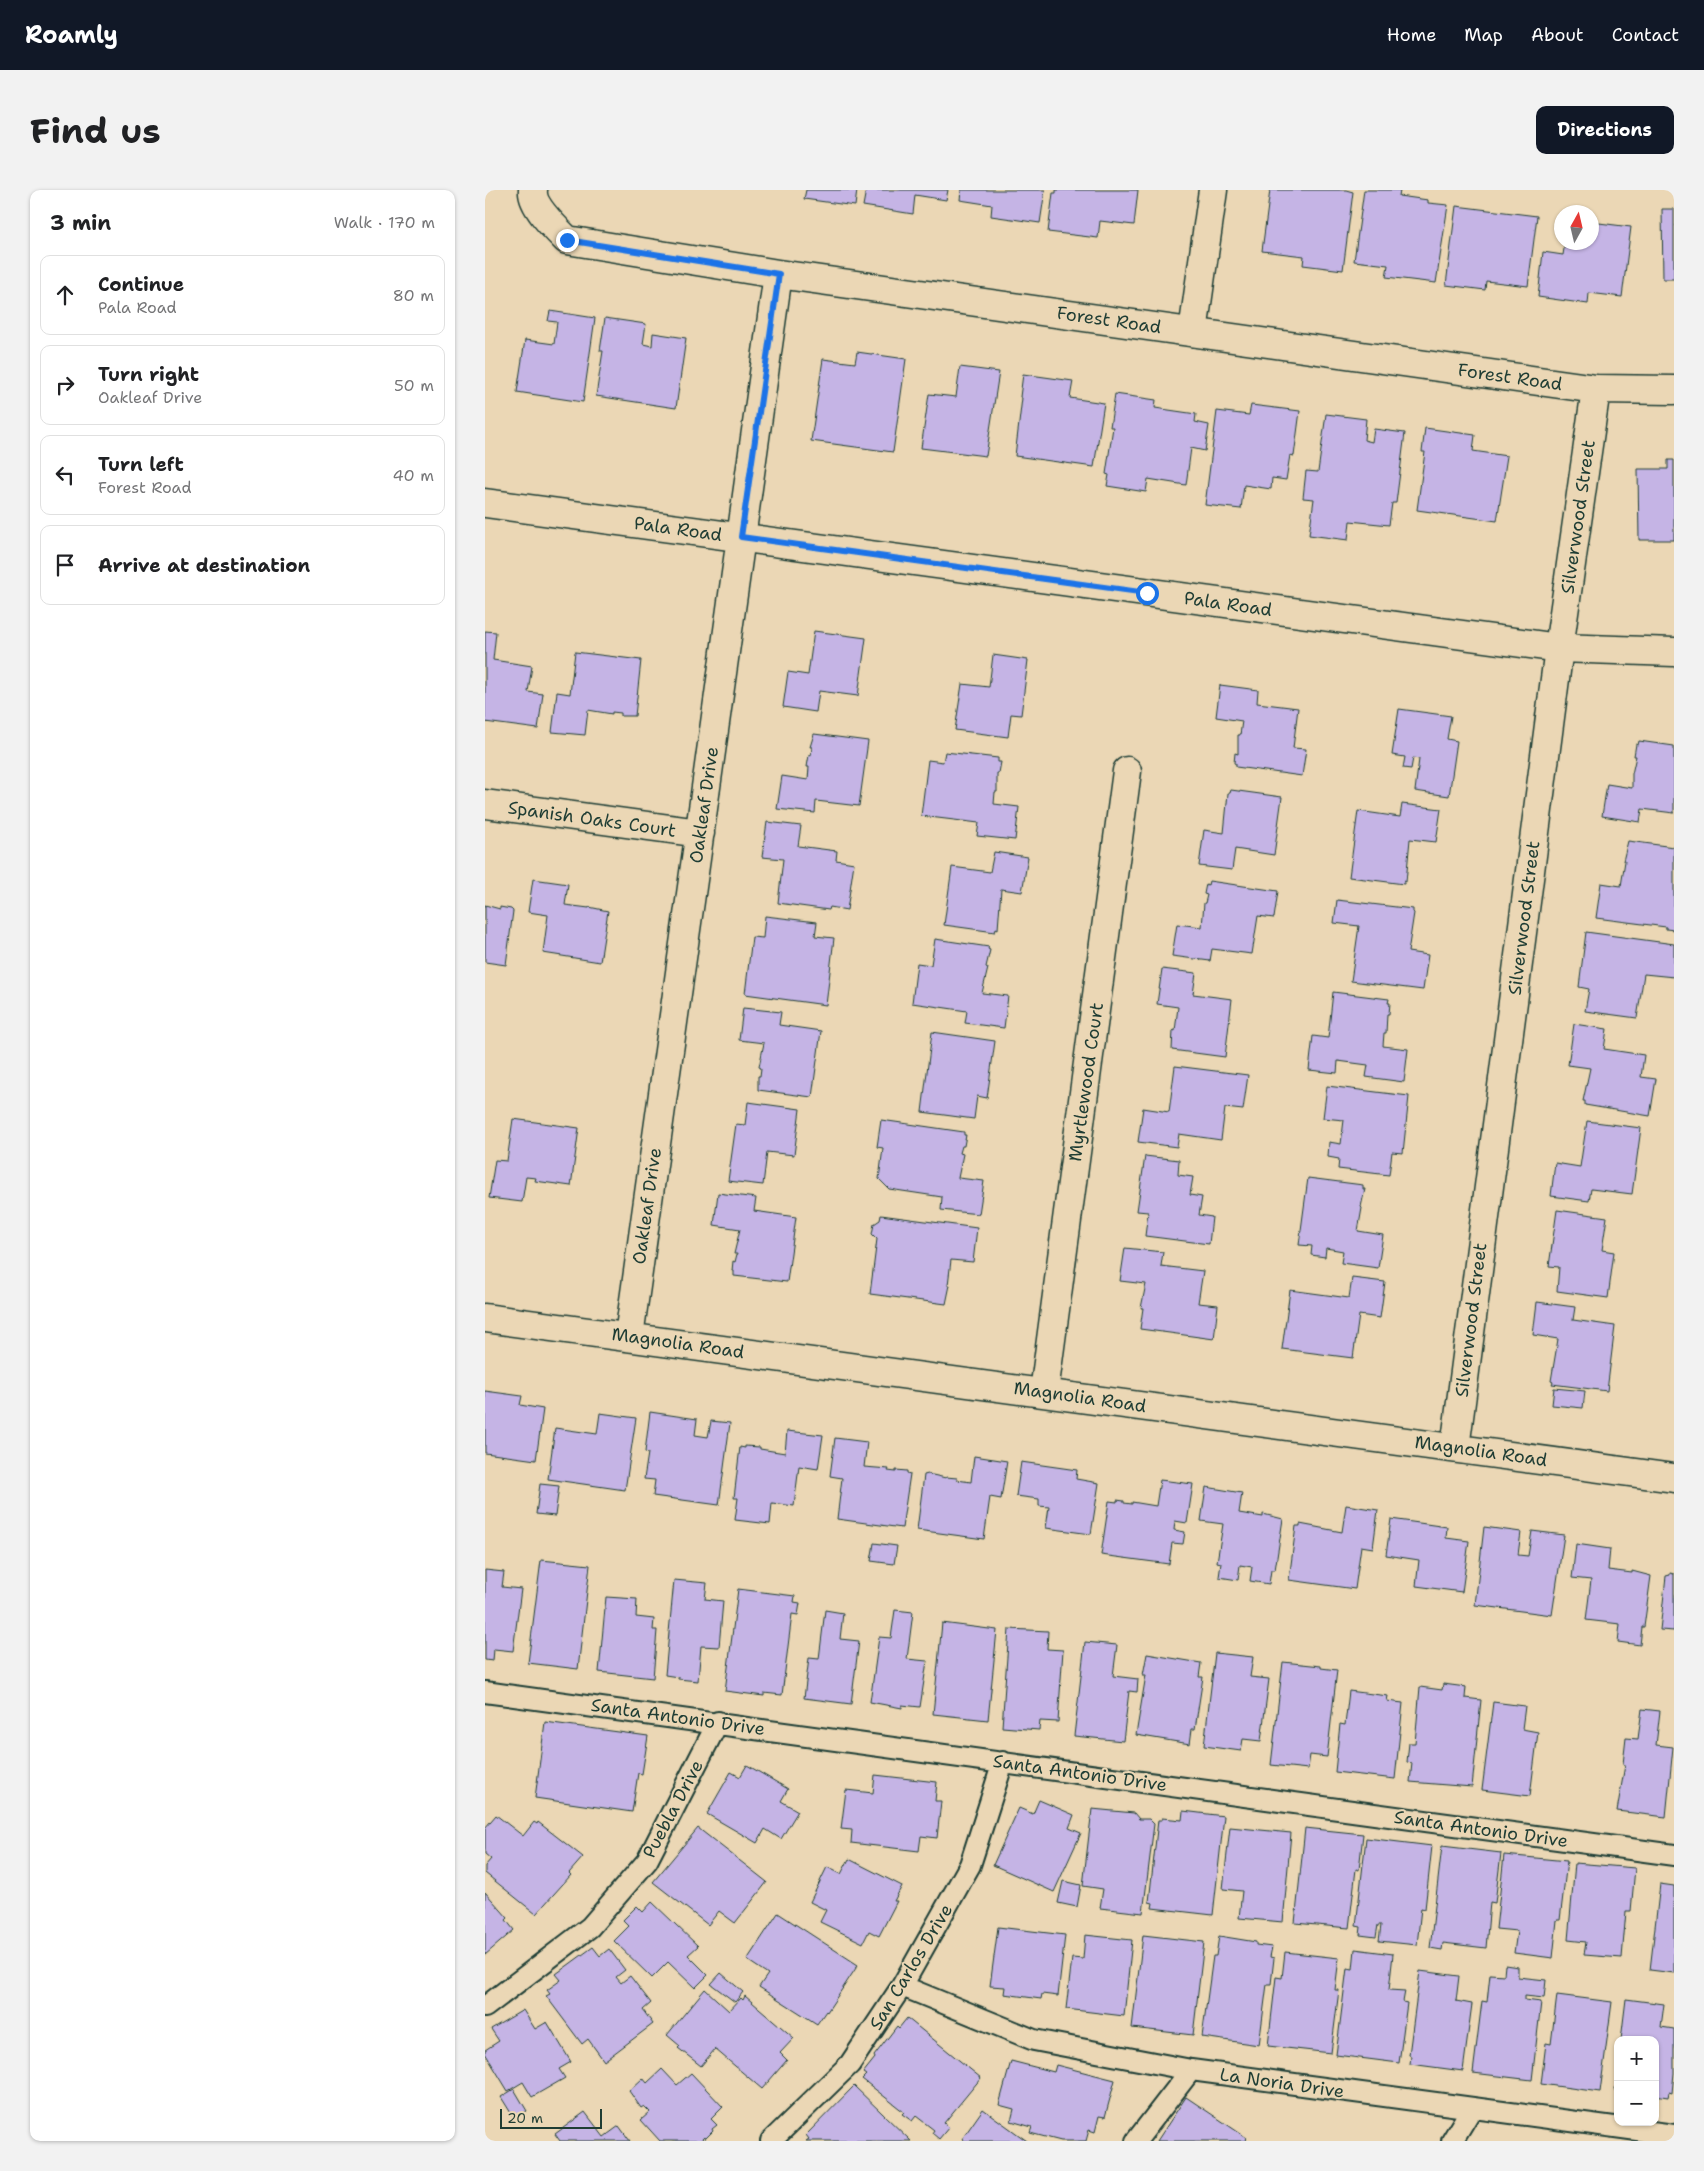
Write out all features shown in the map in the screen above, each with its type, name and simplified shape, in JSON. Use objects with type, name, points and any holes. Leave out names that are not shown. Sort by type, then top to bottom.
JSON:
[{"type":"street","name":"Forest Road","points":[[533,190],[533,196],[551,224],[567,240],[779,274],[1596,389],[1674,390]]},
{"type":"street","points":[[1193,332],[1213,190]]},
{"type":"street","name":"Oakleaf Drive","points":[[629,1336],[779,274]]},
{"type":"street","name":"Silverwood Street","points":[[1455,1448],[1559,648],[1596,389]]},
{"type":"street","name":"Pala Road","points":[[485,503],[1559,648],[1674,652]]},
{"type":"street","name":"Myrtlewood Court","points":[[1044,1392],[1127,771]]},
{"type":"street","name":"Spanish Oaks Court","points":[[485,804],[700,833]]},
{"type":"street","name":"Magnolia Road","points":[[485,1318],[1674,1478]]},
{"type":"lane","name":"Santa Antonio Drive","points":[[485,1692],[718,1722],[1674,1855]]},
{"type":"lane","name":"Puebla Drive","points":[[485,2008],[590,1927],[647,1861],[718,1722]]},
{"type":"lane","name":"San Carlos Drive","points":[[771,2141],[850,2064],[902,1986],[970,1865],[1003,1762]]},
{"type":"lane","name":"La Noria Drive","points":[[902,1986],[1034,2040],[1191,2070],[1674,2136]]},
{"type":"lane","points":[[1136,2141],[1191,2070]]},
{"type":"lane","points":[[1452,2141],[1472,2108]]},
{"type":"building","points":[[806,190],[857,190],[855,206],[804,199]]},
{"type":"building","points":[[866,190],[948,190],[946,200],[915,195],[913,214],[863,206]]},
{"type":"building","points":[[961,190],[1045,190],[1040,223],[991,216],[992,205],[960,200]]},
{"type":"building","points":[[1056,190],[1138,190],[1134,225],[1100,221],[1098,238],[1048,232],[1053,193],[1056,193]]},
{"type":"building","points":[[1270,190],[1346,190],[1353,192],[1343,270],[1303,265],[1304,256],[1262,251]]},
{"type":"building","points":[[1364,190],[1400,190],[1399,196],[1428,200],[1428,203],[1448,205],[1436,283],[1386,277],[1388,265],[1354,261]]},
{"type":"building","points":[[1456,206],[1537,216],[1528,286],[1486,281],[1485,290],[1446,285]]},
{"type":"building","points":[[1662,209],[1674,209],[1674,279],[1663,279]]},
{"type":"building","points":[[1599,223],[1631,227],[1622,297],[1589,293],[1588,304],[1538,297],[1543,252],[1563,255],[1564,250],[1599,250]]},
{"type":"building","points":[[550,311],[595,318],[583,402],[517,392],[525,340],[554,344],[557,322],[548,321]]},
{"type":"building","points":[[605,318],[646,324],[643,344],[652,346],[653,333],[686,338],[676,408],[596,396],[603,351],[600,351]]},
{"type":"building","points":[[857,352],[906,359],[893,452],[811,441],[823,359],[855,363]]},
{"type":"building","points":[[960,367],[999,372],[986,456],[921,448],[929,394],[956,397]]},
{"type":"building","points":[[1023,374],[1073,381],[1070,398],[1104,403],[1094,467],[1015,456]]},
{"type":"building","points":[[1115,394],[1156,400],[1155,408],[1196,414],[1195,422],[1209,425],[1205,451],[1191,448],[1186,485],[1148,479],[1146,492],[1107,486],[1109,475],[1106,474],[1113,427],[1110,427]]},
{"type":"building","points":[[1251,405],[1300,411],[1294,456],[1290,455],[1286,480],[1272,478],[1271,489],[1244,485],[1241,509],[1205,505],[1217,411],[1249,415]]},
{"type":"building","points":[[1326,414],[1366,419],[1364,440],[1372,442],[1374,429],[1405,433],[1396,503],[1392,503],[1389,525],[1350,521],[1348,540],[1309,535],[1314,499],[1303,498],[1306,471],[1318,472]]},
{"type":"building","points":[[1425,428],[1475,435],[1473,451],[1507,456],[1497,521],[1417,510],[1425,452],[1422,452]]},
{"type":"building","points":[[1668,460],[1674,460],[1674,540],[1639,540],[1638,469],[1668,469]]},
{"type":"building","points":[[485,631],[496,632],[493,660],[532,666],[528,692],[543,694],[538,729],[485,722]]},
{"type":"building","points":[[814,631],[866,638],[858,696],[819,691],[816,712],[783,707],[788,672],[808,675]]},
{"type":"building","points":[[575,652],[641,660],[635,716],[621,716],[621,713],[612,712],[612,714],[588,710],[585,735],[552,732],[557,692],[570,694]]},
{"type":"building","points":[[993,655],[1028,660],[1021,715],[1011,714],[1008,737],[955,730],[962,684],[989,687]]},
{"type":"building","points":[[1220,685],[1258,690],[1257,703],[1298,708],[1293,748],[1306,749],[1302,776],[1236,767],[1234,763],[1235,753],[1238,754],[1238,735],[1240,735],[1242,721],[1216,717]]},
{"type":"building","points":[[1399,709],[1451,716],[1447,739],[1457,741],[1449,796],[1415,791],[1419,759],[1413,758],[1411,769],[1403,768],[1405,757],[1392,755]]},
{"type":"building","points":[[814,734],[868,741],[859,806],[816,801],[815,813],[777,809],[782,776],[808,780],[809,767],[807,767],[809,755],[811,756],[812,747],[810,747]]},
{"type":"building","points":[[1639,741],[1674,746],[1674,813],[1642,809],[1640,822],[1602,816],[1607,784],[1632,788],[1632,774],[1636,756],[1634,756],[1636,744],[1638,745]]},
{"type":"building","points":[[945,752],[998,758],[998,762],[1001,762],[999,773],[997,773],[997,792],[995,792],[994,804],[1019,807],[1015,840],[977,836],[979,823],[921,816],[928,760],[943,762]]},
{"type":"building","points":[[1231,790],[1282,797],[1274,855],[1235,849],[1232,870],[1199,866],[1204,830],[1224,833],[1228,793]]},
{"type":"building","points":[[1402,804],[1441,809],[1436,842],[1410,839],[1406,882],[1404,881],[1404,884],[1349,877],[1358,811],[1400,817]]},
{"type":"building","points":[[767,822],[801,826],[798,846],[837,851],[836,860],[854,863],[847,910],[830,907],[829,910],[778,903],[783,859],[762,857]]},
{"type":"building","points":[[1628,841],[1674,847],[1674,930],[1666,929],[1666,927],[1596,918],[1601,883],[1621,886],[1625,861],[1623,861]]},
{"type":"building","points":[[994,852],[1028,857],[1022,892],[1001,889],[998,929],[996,928],[995,932],[944,925],[952,867],[990,872]]},
{"type":"building","points":[[533,879],[568,884],[565,905],[608,911],[600,962],[543,953],[548,915],[528,912]]},
{"type":"building","points":[[1209,881],[1278,891],[1274,918],[1258,916],[1252,954],[1212,949],[1210,961],[1172,956],[1177,924],[1202,927],[1204,903],[1207,895],[1204,894],[1206,884],[1208,885]]},
{"type":"building","points":[[1337,900],[1413,909],[1408,952],[1428,955],[1423,990],[1351,981],[1359,926],[1334,923]]},
{"type":"building","points":[[485,905],[500,909],[500,907],[511,909],[513,911],[506,965],[485,962]]},
{"type":"building","points":[[765,916],[817,922],[815,936],[834,938],[826,1005],[745,994],[752,937],[763,938]]},
{"type":"building","points":[[1586,932],[1674,944],[1674,977],[1644,974],[1637,1018],[1585,1011],[1589,989],[1579,987]]},
{"type":"building","points":[[935,939],[989,947],[986,967],[988,968],[982,993],[1008,996],[1004,1028],[965,1023],[967,1011],[912,1003],[917,963],[931,965]]},
{"type":"building","points":[[1162,969],[1196,973],[1193,994],[1232,999],[1225,1057],[1172,1050],[1173,1030],[1175,1031],[1178,1007],[1157,1004]]},
{"type":"building","points":[[1333,992],[1389,999],[1389,1014],[1387,1014],[1383,1046],[1408,1049],[1404,1082],[1366,1077],[1368,1065],[1338,1061],[1337,1073],[1309,1070],[1313,1036],[1328,1038]]},
{"type":"building","points":[[743,1008],[781,1012],[779,1025],[821,1031],[812,1097],[758,1090],[758,1076],[760,1076],[761,1068],[759,1067],[764,1043],[739,1040]]},
{"type":"building","points":[[1574,1024],[1607,1029],[1604,1049],[1644,1055],[1641,1077],[1656,1079],[1650,1116],[1585,1105],[1585,1101],[1583,1101],[1590,1068],[1568,1065]]},
{"type":"building","points":[[932,1032],[995,1041],[987,1098],[977,1096],[974,1119],[922,1112]]},
{"type":"building","points":[[1175,1066],[1248,1075],[1243,1110],[1225,1108],[1221,1140],[1179,1134],[1177,1147],[1138,1142],[1143,1108],[1169,1112]]},
{"type":"building","points":[[1327,1086],[1409,1096],[1403,1153],[1392,1152],[1389,1175],[1338,1169],[1339,1159],[1328,1157],[1329,1142],[1341,1144],[1344,1120],[1323,1118]]},
{"type":"building","points":[[748,1102],[800,1109],[794,1155],[767,1152],[763,1185],[728,1181],[736,1124],[745,1125]]},
{"type":"building","points":[[513,1119],[579,1128],[571,1186],[535,1181],[536,1178],[526,1177],[522,1202],[489,1198],[495,1160],[507,1161]]},
{"type":"building","points":[[881,1120],[964,1132],[964,1135],[966,1135],[964,1146],[962,1146],[960,1153],[963,1154],[958,1178],[984,1181],[979,1214],[941,1210],[942,1197],[889,1189],[879,1179],[883,1148],[877,1147]]},
{"type":"building","points":[[1587,1121],[1641,1128],[1632,1194],[1591,1189],[1589,1201],[1551,1196],[1555,1163],[1580,1167]]},
{"type":"building","points":[[1145,1156],[1179,1160],[1178,1175],[1193,1177],[1190,1195],[1202,1197],[1199,1215],[1212,1217],[1209,1244],[1145,1236],[1148,1212],[1137,1211]]},
{"type":"building","points":[[1308,1178],[1363,1185],[1363,1189],[1365,1189],[1358,1231],[1383,1235],[1378,1268],[1341,1263],[1343,1251],[1326,1248],[1325,1257],[1311,1255],[1312,1246],[1299,1245]]},
{"type":"building","points":[[718,1193],[756,1198],[754,1211],[796,1217],[787,1282],[734,1276],[734,1271],[732,1271],[733,1261],[735,1262],[737,1254],[734,1254],[740,1229],[714,1225]]},
{"type":"building","points":[[1557,1210],[1607,1217],[1602,1250],[1614,1252],[1608,1298],[1557,1291],[1559,1267],[1549,1266]]},
{"type":"building","points":[[881,1215],[977,1228],[973,1262],[951,1260],[948,1285],[950,1285],[946,1304],[870,1294],[877,1239],[872,1234],[874,1224],[880,1220]]},
{"type":"building","points":[[1125,1248],[1163,1252],[1161,1266],[1203,1271],[1198,1303],[1218,1305],[1214,1339],[1140,1329],[1143,1308],[1141,1308],[1146,1284],[1120,1281]]},
{"type":"building","points":[[1352,1278],[1385,1282],[1380,1318],[1359,1315],[1353,1358],[1282,1349],[1290,1290],[1349,1298]]},
{"type":"building","points":[[1537,1302],[1575,1307],[1573,1320],[1615,1326],[1607,1391],[1552,1384],[1558,1339],[1533,1335]]},
{"type":"building","points":[[1554,1388],[1585,1391],[1583,1408],[1552,1405]]},
{"type":"building","points":[[485,1391],[522,1396],[520,1405],[543,1409],[536,1460],[485,1453]]},
{"type":"building","points":[[650,1412],[697,1419],[695,1435],[708,1437],[711,1421],[730,1423],[719,1505],[653,1496],[655,1480],[644,1479],[648,1453],[645,1452]]},
{"type":"building","points":[[600,1413],[636,1418],[625,1490],[548,1479],[555,1428],[597,1434]]},
{"type":"building","points":[[787,1431],[823,1435],[818,1469],[799,1466],[794,1506],[772,1503],[770,1524],[735,1520],[738,1498],[734,1498],[740,1447],[760,1447],[760,1449],[785,1453]]},
{"type":"building","points":[[835,1438],[867,1442],[864,1467],[889,1469],[888,1471],[896,1472],[896,1470],[907,1471],[910,1474],[902,1528],[837,1519],[842,1478],[830,1476]]},
{"type":"building","points":[[974,1456],[1007,1461],[1001,1499],[990,1497],[984,1539],[917,1530],[924,1475],[957,1478],[957,1480],[971,1482]]},
{"type":"building","points":[[1021,1462],[1077,1470],[1076,1479],[1099,1483],[1091,1534],[1046,1528],[1049,1507],[1039,1506],[1039,1499],[1016,1496]]},
{"type":"building","points":[[1160,1480],[1193,1484],[1187,1523],[1175,1521],[1174,1530],[1185,1532],[1183,1544],[1172,1543],[1169,1564],[1101,1555],[1109,1501],[1117,1502],[1117,1500],[1124,1501],[1124,1503],[1132,1504],[1132,1502],[1156,1506]]},
{"type":"building","points":[[540,1484],[559,1486],[555,1516],[536,1514]]},
{"type":"building","points":[[1206,1487],[1242,1493],[1239,1513],[1263,1517],[1263,1514],[1283,1519],[1275,1570],[1271,1570],[1269,1584],[1250,1581],[1252,1567],[1240,1565],[1238,1580],[1219,1577],[1221,1563],[1217,1562],[1223,1524],[1201,1521]]},
{"type":"building","points":[[1346,1505],[1378,1510],[1373,1548],[1361,1546],[1355,1589],[1289,1580],[1296,1526],[1300,1526],[1300,1524],[1342,1532]]},
{"type":"building","points":[[1391,1519],[1447,1527],[1446,1538],[1469,1541],[1462,1592],[1416,1586],[1419,1560],[1386,1555]]},
{"type":"building","points":[[1484,1527],[1521,1532],[1518,1555],[1528,1556],[1532,1531],[1564,1535],[1552,1615],[1475,1605]]},
{"type":"building","points":[[874,1543],[897,1546],[894,1564],[871,1561]]},
{"type":"building","points":[[1576,1544],[1610,1549],[1608,1570],[1632,1573],[1632,1571],[1651,1576],[1640,1645],[1618,1642],[1620,1624],[1586,1620],[1591,1580],[1572,1578]]},
{"type":"building","points":[[541,1560],[590,1565],[578,1669],[528,1663]]},
{"type":"building","points":[[485,1570],[504,1572],[502,1587],[521,1589],[513,1651],[494,1649],[493,1661],[485,1660]]},
{"type":"building","points":[[1670,1573],[1674,1574],[1674,1631],[1660,1630],[1666,1576],[1670,1575]]},
{"type":"building","points":[[674,1580],[707,1583],[705,1599],[723,1601],[719,1647],[701,1646],[698,1681],[678,1679],[678,1677],[665,1675]]},
{"type":"building","points":[[738,1589],[795,1596],[794,1602],[800,1603],[798,1615],[792,1614],[782,1695],[764,1693],[764,1696],[725,1691]]},
{"type":"building","points":[[606,1597],[637,1599],[636,1617],[654,1619],[653,1630],[657,1630],[653,1678],[599,1672]]},
{"type":"building","points":[[825,1610],[843,1613],[840,1639],[859,1641],[851,1704],[804,1698],[809,1658],[819,1659]]},
{"type":"building","points":[[895,1610],[913,1612],[907,1659],[927,1661],[920,1707],[902,1705],[902,1708],[870,1702],[879,1637],[891,1638]]},
{"type":"building","points":[[942,1623],[997,1630],[988,1720],[933,1714]]},
{"type":"building","points":[[1009,1629],[1048,1631],[1047,1649],[1063,1650],[1058,1722],[1040,1721],[1039,1730],[1002,1727]]},
{"type":"building","points":[[1085,1642],[1117,1645],[1113,1676],[1138,1679],[1137,1692],[1129,1691],[1123,1741],[1074,1736]]},
{"type":"building","points":[[1215,1653],[1253,1657],[1250,1677],[1269,1679],[1261,1741],[1243,1739],[1241,1751],[1204,1746]]},
{"type":"building","points":[[1147,1654],[1201,1663],[1199,1677],[1203,1677],[1195,1729],[1192,1729],[1190,1744],[1136,1735],[1146,1675],[1143,1675]]},
{"type":"building","points":[[1283,1662],[1321,1666],[1321,1668],[1337,1670],[1327,1757],[1310,1755],[1308,1769],[1271,1765]]},
{"type":"building","points":[[1443,1684],[1466,1687],[1465,1698],[1481,1700],[1472,1787],[1410,1782],[1412,1763],[1407,1762],[1409,1743],[1415,1743],[1420,1687],[1442,1690]]},
{"type":"building","points":[[1349,1691],[1388,1696],[1387,1701],[1403,1703],[1395,1779],[1335,1772],[1340,1724],[1345,1725]]},
{"type":"building","points":[[1493,1702],[1525,1706],[1522,1729],[1538,1732],[1530,1796],[1482,1790]]},
{"type":"building","points":[[1642,1709],[1660,1711],[1656,1745],[1673,1747],[1666,1817],[1617,1811],[1625,1765],[1623,1764],[1626,1738],[1638,1739]]},
{"type":"building","points":[[545,1722],[648,1736],[642,1774],[638,1773],[632,1812],[535,1798]]},
{"type":"building","points":[[747,1765],[788,1789],[781,1801],[798,1811],[781,1839],[765,1829],[757,1843],[707,1814],[731,1772],[740,1777]]},
{"type":"building","points":[[875,1775],[937,1782],[935,1801],[941,1801],[937,1838],[921,1836],[919,1851],[851,1843],[852,1830],[841,1829],[846,1790],[873,1793]]},
{"type":"building","points":[[1039,1800],[1074,1815],[1069,1828],[1081,1833],[1054,1892],[993,1865],[1019,1808],[1033,1814]]},
{"type":"building","points":[[1092,1809],[1134,1813],[1139,1819],[1149,1819],[1154,1824],[1143,1913],[1100,1908],[1103,1889],[1083,1886]]},
{"type":"building","points":[[1183,1811],[1224,1816],[1213,1915],[1152,1908],[1153,1903],[1149,1902],[1158,1820],[1162,1820],[1162,1818],[1182,1820]]},
{"type":"building","points":[[496,1815],[523,1836],[534,1822],[537,1824],[538,1822],[583,1857],[569,1873],[571,1875],[536,1914],[485,1873],[485,1866],[491,1859],[485,1854],[485,1828]]},
{"type":"building","points":[[1230,1827],[1291,1833],[1283,1922],[1239,1918],[1242,1891],[1223,1889]]},
{"type":"building","points":[[698,1828],[767,1882],[735,1923],[719,1911],[708,1925],[653,1882]]},
{"type":"building","points":[[1305,1828],[1363,1834],[1359,1870],[1356,1869],[1349,1928],[1295,1923]]},
{"type":"building","points":[[1366,1838],[1432,1846],[1425,1909],[1421,1908],[1417,1945],[1379,1941],[1381,1925],[1378,1925],[1376,1937],[1360,1935],[1361,1927],[1356,1926]]},
{"type":"building","points":[[1442,1846],[1501,1853],[1495,1903],[1490,1902],[1486,1948],[1443,1943],[1442,1950],[1430,1948]]},
{"type":"building","points":[[1504,1855],[1567,1861],[1553,1958],[1514,1953],[1517,1931],[1496,1929]]},
{"type":"building","points":[[849,1859],[902,1886],[894,1901],[897,1901],[879,1936],[869,1931],[863,1943],[820,1922],[826,1910],[810,1902],[827,1867],[841,1874]]},
{"type":"building","points":[[1575,1863],[1635,1868],[1631,1911],[1626,1911],[1622,1958],[1584,1955],[1586,1942],[1568,1940]]},
{"type":"building","points":[[1063,1881],[1081,1885],[1077,1907],[1058,1903]]},
{"type":"building","points":[[1660,1884],[1674,1886],[1674,1973],[1650,1970]]},
{"type":"building","points":[[485,1892],[508,1918],[506,1920],[514,1930],[485,1955]]},
{"type":"building","points":[[652,1902],[698,1946],[688,1955],[708,1975],[695,1988],[668,1962],[652,1978],[614,1941],[629,1926],[623,1920],[637,1906],[643,1912]]},
{"type":"building","points":[[778,1913],[858,1965],[817,2024],[759,1987],[768,1974],[747,1960]]},
{"type":"building","points":[[998,1927],[1065,1935],[1058,1996],[1042,1994],[1041,1999],[1004,1994],[1005,1987],[990,1986]]},
{"type":"building","points":[[1085,1935],[1132,1940],[1124,2016],[1066,2009],[1072,1958],[1083,1959]]},
{"type":"building","points":[[1143,1935],[1204,1942],[1193,2035],[1132,2028]]},
{"type":"building","points":[[1219,1936],[1256,1942],[1256,1945],[1272,1947],[1270,1957],[1274,1958],[1271,1984],[1267,1984],[1259,2045],[1202,2037],[1213,1956],[1216,1956]]},
{"type":"building","points":[[593,1947],[600,1956],[609,1949],[625,1970],[616,1977],[621,1983],[630,1976],[651,2003],[643,2010],[653,2024],[604,2061],[588,2039],[582,2044],[546,1996],[550,1994],[547,1990],[561,1980],[556,1974]]},
{"type":"building","points":[[1355,1949],[1393,1954],[1389,1990],[1405,1991],[1403,2002],[1407,2003],[1399,2063],[1336,2055],[1347,1968],[1353,1969]]},
{"type":"building","points":[[1285,1952],[1339,1958],[1335,1990],[1339,1990],[1331,2053],[1268,2046],[1276,1977],[1282,1978]]},
{"type":"building","points":[[1505,1965],[1518,1967],[1518,1977],[1546,1980],[1544,1998],[1525,1996],[1525,2000],[1541,2002],[1532,2080],[1473,2073],[1482,2001],[1487,2002],[1490,1974],[1504,1975]]},
{"type":"building","points":[[1420,1971],[1459,1976],[1456,2001],[1472,2004],[1463,2071],[1410,2064],[1411,2056],[1409,2055]]},
{"type":"building","points":[[721,1973],[743,1992],[735,2002],[711,1984]]},
{"type":"building","points":[[705,1989],[729,2011],[741,1998],[743,2000],[745,1996],[794,2038],[780,2053],[787,2060],[762,2089],[715,2049],[701,2066],[678,2048],[680,2046],[667,2035]]},
{"type":"building","points":[[1557,1995],[1612,2002],[1600,2092],[1541,2084],[1546,2043],[1551,2044]]},
{"type":"building","points":[[1626,1999],[1664,2004],[1661,2027],[1674,2029],[1674,2073],[1672,2093],[1669,2092],[1668,2097],[1659,2096],[1659,2036],[1621,2036]]},
{"type":"building","points":[[523,2010],[535,2029],[547,2022],[571,2062],[559,2069],[565,2078],[532,2097],[523,2082],[508,2091],[485,2053],[485,2050],[499,2041],[491,2029]]},
{"type":"building","points":[[907,2018],[981,2078],[944,2123],[949,2127],[939,2139],[932,2133],[934,2130],[916,2116],[912,2121],[902,2114],[904,2112],[862,2079],[866,2075],[863,2073],[875,2058],[874,2056],[897,2026],[899,2028]]},
{"type":"building","points":[[1011,2061],[1054,2072],[1056,2065],[1115,2080],[1105,2117],[1099,2116],[1095,2132],[1089,2130],[1086,2141],[1061,2141],[1030,2133],[1032,2127],[1011,2121],[1014,2109],[999,2105]]},
{"type":"building","points":[[662,2069],[677,2085],[691,2073],[723,2107],[711,2119],[717,2125],[702,2141],[660,2141],[641,2120],[650,2112],[644,2106],[641,2108],[629,2091],[643,2078],[647,2083]]},
{"type":"building","points":[[854,2086],[911,2141],[806,2141],[809,2139],[806,2135]]},
{"type":"building","points":[[514,2089],[527,2111],[514,2118],[501,2097]]},
{"type":"building","points":[[1186,2097],[1247,2138],[1244,2141],[1157,2141]]},
{"type":"building","points":[[983,2109],[1027,2141],[965,2141],[962,2139]]},
{"type":"building","points":[[585,2112],[604,2137],[619,2126],[630,2141],[560,2141],[555,2134]]},
{"type":"route","points":[[567,240],[779,274],[741,537],[1147,593]]}]
